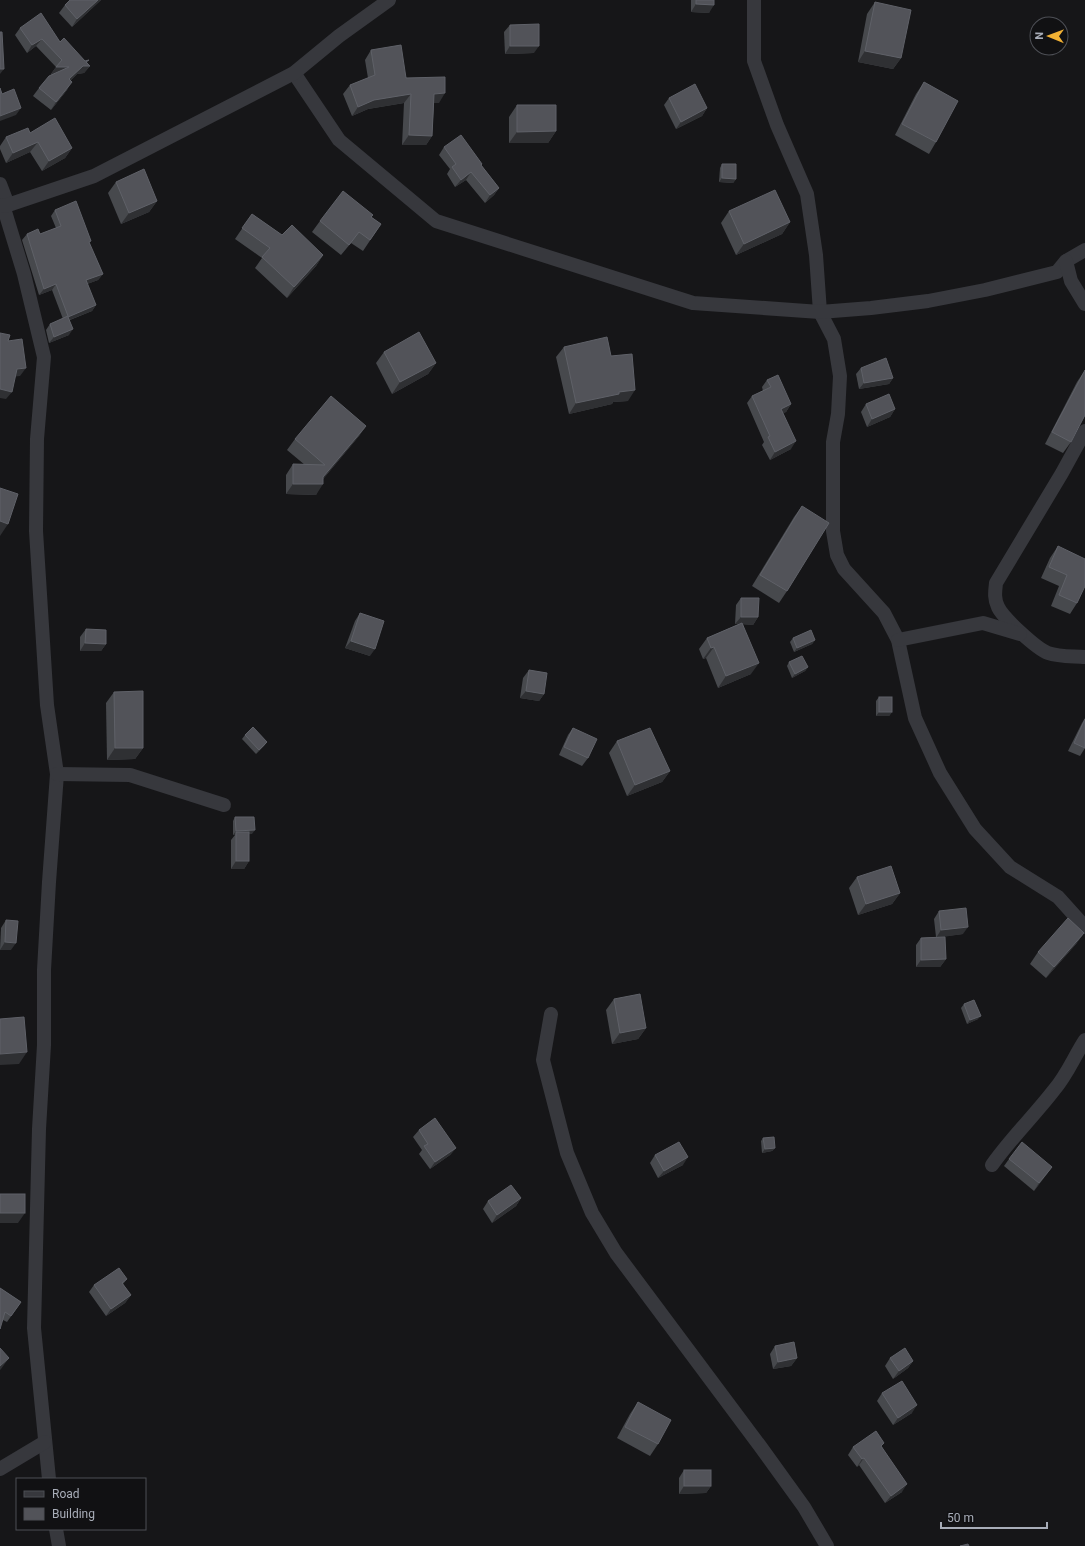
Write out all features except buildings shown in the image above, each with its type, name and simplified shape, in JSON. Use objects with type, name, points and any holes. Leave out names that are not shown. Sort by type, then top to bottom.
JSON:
[{"type":"street","points":[[4,206],[94,176],[294,73],[339,36],[389,0]]},
{"type":"street","points":[[754,0],[754,61],[777,125],[807,194],[816,255],[820,312],[834,339],[840,376],[838,414],[833,442],[833,531],[837,555],[844,569],[884,613],[898,640],[915,718],[940,773],[975,829],[1010,867],[1058,897],[1085,927]]},
{"type":"street","points":[[294,73],[339,140],[436,221],[694,303],[820,312],[928,301],[985,290],[1057,272],[1066,261],[1085,250]]},
{"type":"street","points":[[0,184],[4,206],[24,274],[44,357],[37,439],[36,531],[47,705],[57,774],[44,970],[44,1045],[39,1129],[34,1328],[44,1442],[49,1478]]},
{"type":"street","points":[[1066,261],[1071,281],[1085,304]]},
{"type":"street","points":[[1085,431],[1062,473],[996,583],[995,600],[998,609],[1007,620],[1041,650],[1049,653],[1085,657]]},
{"type":"street","points":[[898,640],[983,623],[1025,636]]},
{"type":"street","points":[[57,774],[130,775],[224,805]]},
{"type":"street","points":[[551,1014],[543,1060],[567,1153],[592,1213],[616,1253],[804,1507],[827,1546]]},
{"type":"street","points":[[992,1165],[1004,1148],[1055,1089],[1085,1040]]},
{"type":"street","points":[[0,1469],[44,1442]]},
{"type":"street","points":[[56,1530],[59,1546]]}]
